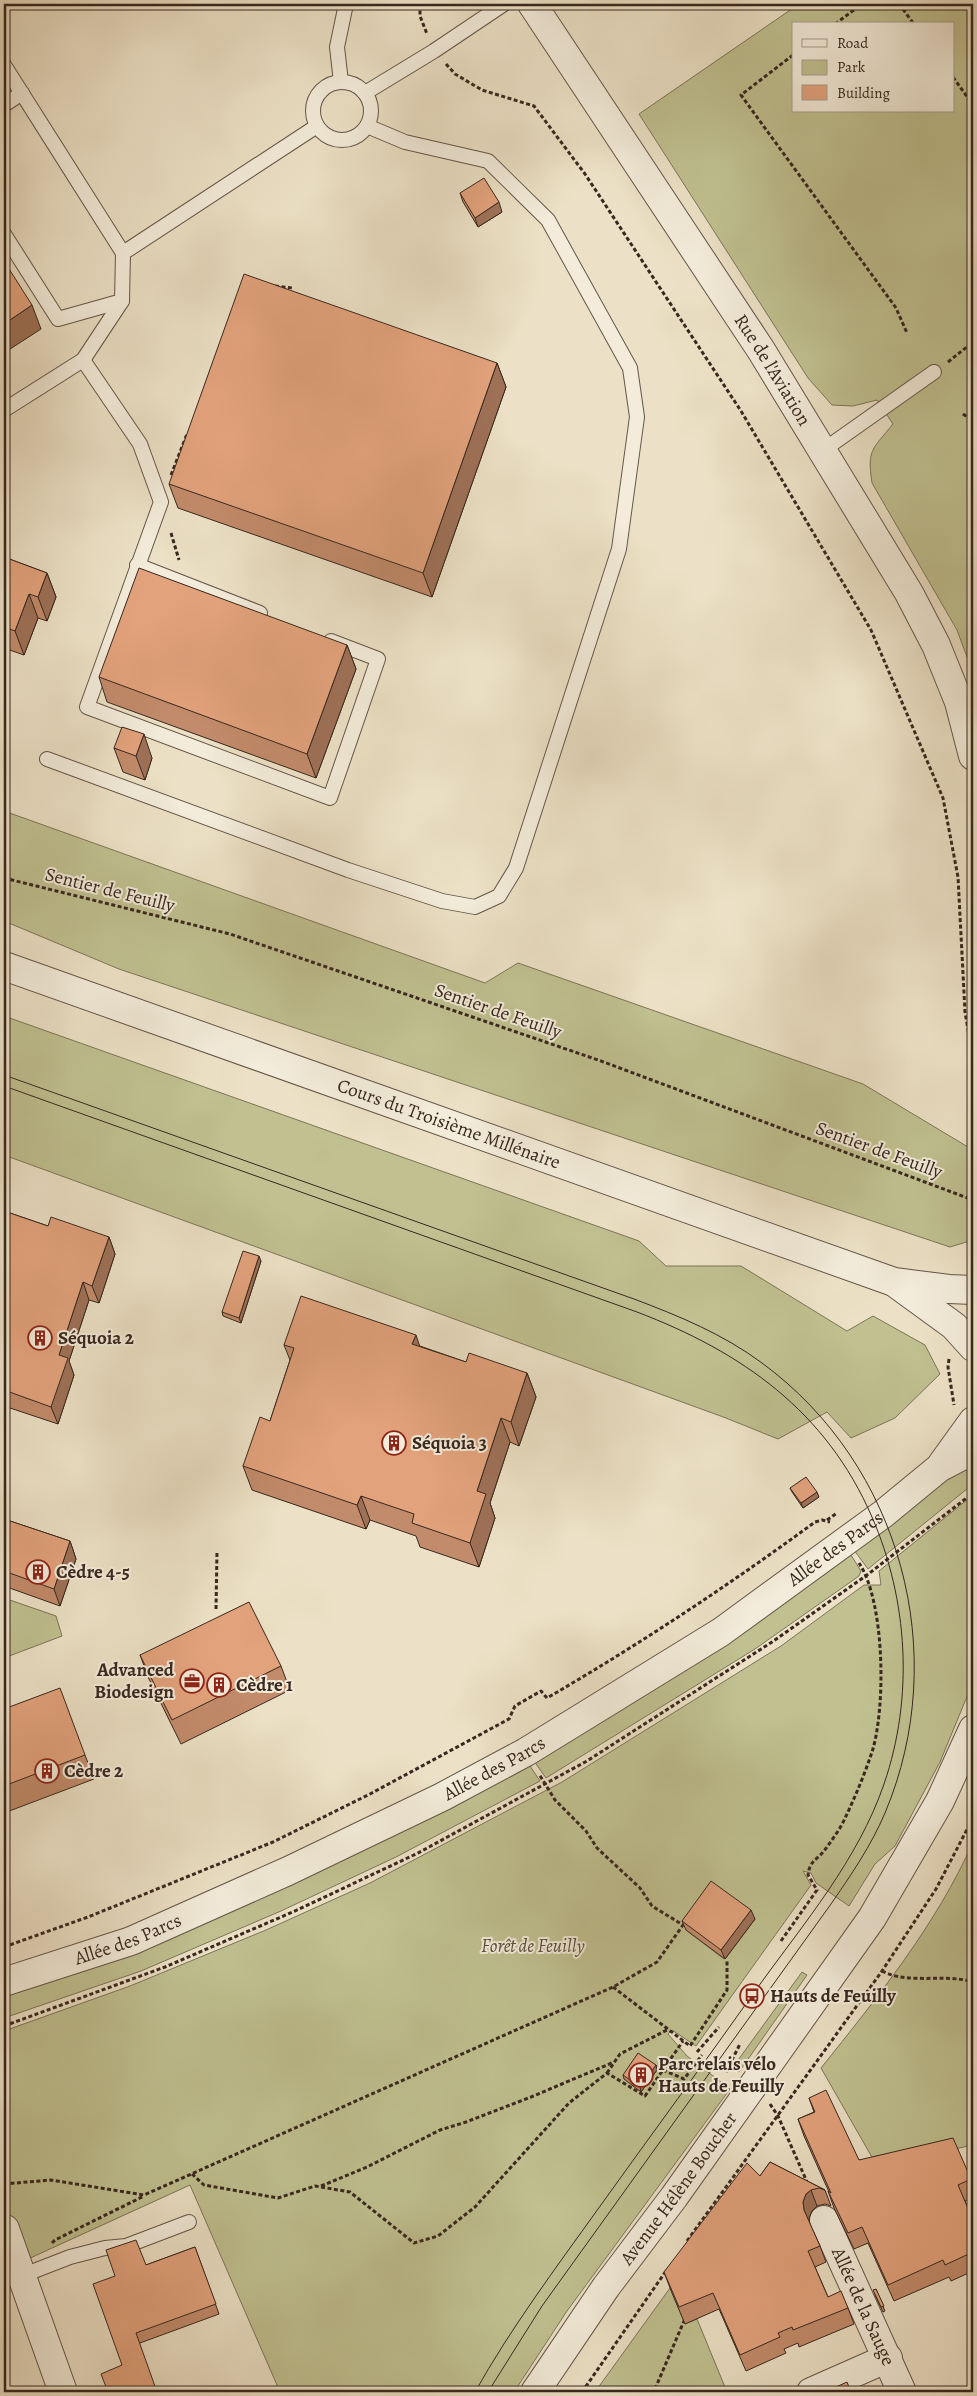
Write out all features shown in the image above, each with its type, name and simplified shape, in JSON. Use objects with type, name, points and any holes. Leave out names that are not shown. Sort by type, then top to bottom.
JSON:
[{"type":"street","name":"Rue de l'Aviation","points":[[532,4],[761,350],[909,593],[936,646],[958,702],[973,756]]},
{"type":"street","name":"Cours du Troisième Millénaire","points":[[4,966],[894,1282],[948,1289],[973,1290]]},
{"type":"street","name":"Cours du Troisième Millénaire","points":[[894,1282],[954,1326],[973,1347]]},
{"type":"street","name":"Allée des Parcs","points":[[940,1468],[973,1421]]},
{"type":"street","name":"Allée des Parcs","points":[[4,1982],[131,1941],[288,1872],[442,1797],[526,1752],[721,1632],[845,1542],[940,1468],[973,1450]]},
{"type":"street","name":"Avenue Hélène Boucher","points":[[536,2392],[596,2301],[679,2189],[872,1918],[940,1801],[973,1729]]},
{"type":"street","name":"Allée de la Sauge","points":[[824,2220],[902,2392]]},
{"type":"street","points":[[5,2229],[63,2392]]},
{"type":"street","points":[[811,2392],[888,2358]]},
{"type":"lane","points":[[340,82],[337,47],[346,4]]},
{"type":"lane","points":[[365,93],[434,51],[504,4]]},
{"type":"lane","points":[[4,65],[123,253],[122,301],[83,360],[4,410]]},
{"type":"lane","points":[[340,82],[350,83],[365,93],[371,109],[367,126],[361,133],[344,140],[334,139],[324,134],[317,126],[313,115],[314,103],[324,89],[340,82]]},
{"type":"lane","points":[[4,105],[22,93]]},
{"type":"lane","points":[[123,253],[317,126]]},
{"type":"lane","points":[[47,759],[348,870],[442,901],[475,907],[491,900],[499,896],[516,868],[619,549],[638,417],[630,368],[548,220],[488,161],[405,142],[367,126]]},
{"type":"lane","points":[[4,234],[58,320],[122,301]]},
{"type":"lane","points":[[83,360],[140,444],[161,502],[87,707],[330,798],[378,659],[314,634]]},
{"type":"lane","points":[[822,451],[934,372]]},
{"type":"lane","points":[[137,565],[268,617]]},
{"type":"lane","points":[[21,2276],[55,2262],[104,2248],[126,2246],[190,2222]]},
{"type":"path","points":[[420,4],[420,16],[434,51],[455,74],[482,90],[534,106],[585,174],[741,411],[871,630],[943,798],[958,877],[964,1012],[973,1058]]},
{"type":"path","points":[[838,22],[862,4]]},
{"type":"path","points":[[900,4],[913,22]]},
{"type":"path","points":[[792,56],[741,95],[896,308],[907,333]]},
{"type":"path","points":[[954,79],[973,105]]},
{"type":"path","points":[[273,286],[293,288]]},
{"type":"path","points":[[934,372],[973,342]]},
{"type":"path","points":[[963,414],[973,421]]},
{"type":"path","points":[[187,585],[161,502],[189,429]]},
{"type":"path","name":"Sentier de Feuilly","points":[[4,878],[230,934],[600,1061],[973,1200]]},
{"type":"path","points":[[4,2026],[165,1967],[295,1911],[418,1853],[587,1761],[772,1642],[867,1575],[973,1492]]},
{"type":"path","points":[[4,1947],[88,1917],[273,1842],[370,1794],[510,1719],[515,1706],[542,1691],[548,1698],[608,1663],[743,1574],[816,1522],[827,1520],[833,1524],[867,1575],[877,1619],[882,1686],[872,1751],[846,1817],[822,1853],[809,1866],[808,1875],[817,1890],[781,1941]]},
{"type":"path","points":[[216,1609],[217,1551]]},
{"type":"path","points":[[55,2262],[50,2245],[55,2240],[144,2195],[613,1987],[657,1962],[683,1925],[652,1906],[640,1888],[596,1848],[586,1831],[555,1800],[544,1783]]},
{"type":"path","points":[[684,2245],[882,1971],[936,1889],[973,1818]]},
{"type":"path","points":[[613,1987],[690,2046],[727,1990],[727,1961]]},
{"type":"path","points":[[882,1971],[894,1977],[937,1977],[973,1982]]},
{"type":"path","points":[[697,2052],[719,2027]]},
{"type":"path","points":[[319,2187],[350,2192],[414,2243],[438,2236],[475,2206],[569,2103],[607,2073],[620,2054],[667,2030]]},
{"type":"path","points":[[607,2073],[645,2096],[683,2041]]},
{"type":"path","points":[[726,2072],[740,2044]]},
{"type":"path","points":[[663,2070],[684,2079],[702,2055]]},
{"type":"path","points":[[192,2174],[204,2184],[278,2198],[319,2187],[367,2167],[440,2130],[531,2097],[614,2062]]},
{"type":"path","points":[[770,2104],[778,2116],[824,2220]]},
{"type":"path","points":[[4,2184],[51,2180],[144,2195]]},
{"type":"path","points":[[582,2392],[667,2269]]},
{"type":"path","points":[[655,2389],[684,2321],[691,2318]]},
{"type":"green space","points":[[799,4],[973,4],[973,673],[957,630],[872,483],[870,463],[873,450],[893,424],[877,400],[853,406],[832,405],[808,378],[639,114]]},
{"type":"green space","points":[[4,811],[485,983],[518,963],[863,1084],[973,1150],[973,1240],[950,1247],[119,969],[4,921]]},
{"type":"green space","points":[[4,1016],[639,1241],[666,1266],[741,1266],[847,1331],[873,1316],[925,1345],[940,1374],[895,1418],[851,1438],[827,1412],[778,1439],[726,1418],[4,1155]]},
{"type":"green space","points":[[970,1459],[973,1463],[973,1484],[868,1569],[854,1550]]},
{"type":"green space","name":"Forêt de Feuilly","points":[[973,1495],[973,1682],[940,1762],[895,1846],[875,1864],[849,1906],[816,1883],[811,1873],[803,1871],[811,1885],[696,2046],[672,2030],[668,2034],[687,2056],[730,2089],[567,2311],[514,2392],[280,2392],[190,2185],[4,2270],[4,2031],[130,1986],[266,1930],[370,1883],[562,1782],[781,1646],[864,1585],[881,1585],[879,1571]],"holes":[[[755,1919],[724,1959],[686,1930]]]},
{"type":"green space","points":[[851,1555],[861,1571],[859,1576],[755,1649],[546,1778],[534,1761],[695,1662],[774,1610]]},
{"type":"green space","points":[[4,1598],[56,1616],[62,1636],[4,1658]]},
{"type":"green space","points":[[528,1763],[540,1781],[396,1857],[281,1911],[141,1971],[4,2018],[4,1996],[153,1943]]},
{"type":"green space","points":[[973,1842],[973,2145],[877,2166],[821,2068],[863,2015],[924,1931],[942,1902]]},
{"type":"green space","points":[[802,1972],[807,1975],[739,2072],[733,2067]]},
{"type":"green space","points":[[670,2288],[685,2324],[697,2319],[727,2392],[595,2392]]},
{"type":"building","points":[[484,178],[499,202],[475,218],[460,193]]},
{"type":"building","points":[[4,261],[32,305],[4,324]]},
{"type":"building","points":[[244,274],[497,363],[423,573],[169,484]]},
{"type":"building","points":[[4,557],[47,573],[38,597],[29,594],[15,631],[4,627]]},
{"type":"building","points":[[139,568],[347,645],[307,754],[99,677]]},
{"type":"building","points":[[122,727],[144,734],[136,756],[114,748]]},
{"type":"building","name":"Séquoia 2","points":[[4,1211],[48,1226],[51,1217],[109,1237],[92,1286],[83,1282],[59,1355],[68,1358],[51,1407],[4,1390]]},
{"type":"building","points":[[243,1251],[259,1256],[239,1318],[222,1312]]},
{"type":"building","name":"Séquoia 3","points":[[301,1296],[416,1335],[412,1344],[466,1362],[469,1353],[527,1373],[511,1422],[501,1418],[477,1491],[486,1494],[470,1543],[412,1523],[414,1514],[361,1496],[357,1505],[243,1466],[260,1417],[270,1421],[294,1348],[284,1345]]},
{"type":"building","points":[[806,1477],[817,1492],[801,1503],[790,1488]]},
{"type":"building","name":"Cèdre 4-5","points":[[4,1519],[70,1541],[54,1589],[4,1571]]},
{"type":"building","name":"Cèdre 1","points":[[249,1602],[281,1666],[172,1720],[140,1655]]},
{"type":"building","points":[[60,1688],[85,1755],[4,1786],[4,1709]]},
{"type":"building","points":[[711,1881],[751,1910],[721,1950],[682,1921]]},
{"type":"building","name":"Parc relais vélo Hauts de Feuilly","points":[[638,2053],[656,2065],[640,2087],[623,2075]]},
{"type":"building","points":[[826,2090],[859,2160],[953,2138],[971,2179],[958,2185],[973,2220],[973,2252],[945,2265],[943,2260],[888,2285],[862,2227],[848,2233],[798,2119],[815,2112],[809,2098]]},
{"type":"building","points":[[770,2162],[825,2190],[819,2188],[811,2190],[806,2194],[803,2202],[804,2210],[820,2246],[808,2251],[828,2297],[841,2291],[848,2308],[793,2330],[792,2327],[778,2333],[780,2337],[740,2355],[713,2293],[679,2307],[664,2272],[747,2163],[760,2176]]},
{"type":"building","points":[[136,2240],[146,2265],[195,2247],[216,2304],[136,2333],[157,2392],[108,2392],[101,2374],[122,2365],[93,2284],[115,2276],[106,2250]]},
{"type":"building","points":[[876,2289],[884,2306],[881,2307],[873,2290]]},
{"type":"building","points":[[847,2382],[851,2392],[825,2392]]},
{"type":"building","points":[[972,2384],[973,2392],[952,2392]]},
{"type":"tram line","points":[[4,1075],[634,1299],[700,1326],[732,1343],[762,1363],[810,1405],[849,1454],[880,1508],[901,1567],[912,1628],[914,1690],[905,1752],[885,1813],[867,1849],[838,1893],[542,2306],[488,2392]]},
{"type":"tram line","points":[[4,1086],[637,1312],[712,1346],[745,1366],[777,1390],[805,1416],[831,1446],[853,1479],[872,1517],[884,1549],[900,1615],[903,1683],[894,1751],[884,1784],[860,1839],[811,1915],[550,2276],[503,2345],[475,2392]]},
{"type":"place","name":"Séquoia 2","points":[[40,1338]]},
{"type":"place","name":"Séquoia 3","points":[[394,1443]]},
{"type":"place","name":"Cèdre 4-5","points":[[38,1572]]},
{"type":"place","name":"Advanced Biodesign","points":[[192,1681]]},
{"type":"place","name":"Cèdre 1","points":[[219,1685]]},
{"type":"place","name":"Cèdre 2","points":[[47,1771]]},
{"type":"place","name":"Hauts de Feuilly","points":[[752,1996]]},
{"type":"place","name":"Parc relais vélo Hauts de Feuilly","points":[[641,2075]]}]
